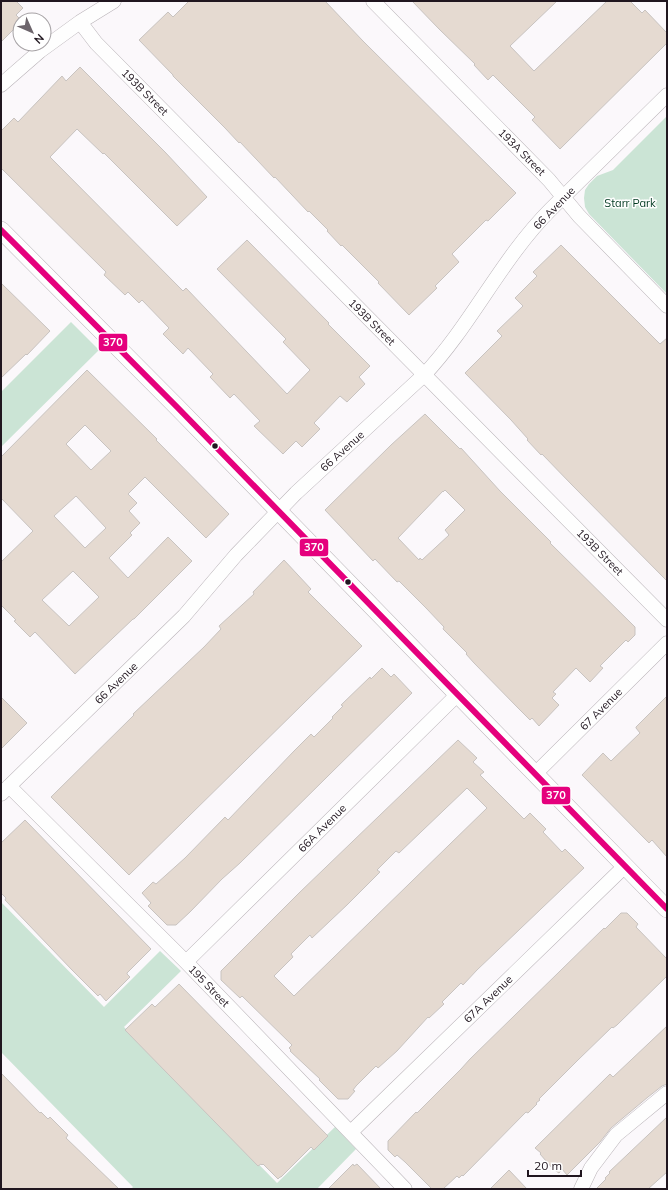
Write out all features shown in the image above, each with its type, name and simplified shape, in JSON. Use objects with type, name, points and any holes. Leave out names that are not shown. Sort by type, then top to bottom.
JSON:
[{"type":"street","points":[[1,84],[40,51],[80,22],[114,1]]},
{"type":"street","name":"193A Street","points":[[373,1],[549,180],[579,216],[667,306]]},
{"type":"street","name":"193B Street","points":[[80,22],[96,43],[667,620]]},
{"type":"street","name":"66 Avenue","points":[[5,790],[184,616],[236,555],[296,493],[440,359],[492,283],[534,228],[667,96]]},
{"type":"street","points":[[1,230],[667,908]]},
{"type":"street","name":"67 Avenue","points":[[535,774],[667,643]]},
{"type":"street","name":"66A Avenue","points":[[186,962],[458,694]]},
{"type":"street","name":"195 Street","points":[[5,790],[186,962],[405,1189]]},
{"type":"street","name":"67A Avenue","points":[[351,1132],[625,866]]},
{"type":"street","points":[[581,1189],[591,1168],[616,1136],[667,1092]]},
{"type":"green space","name":"Starr Park","points":[[667,116],[667,294],[589,214],[585,207],[584,198],[585,190],[597,176],[613,170]]},
{"type":"green space","points":[[71,322],[99,350],[1,447],[1,392]]},
{"type":"green space","points":[[1,902],[104,1007],[160,951],[181,971],[124,1027],[277,1183],[335,1127],[356,1149],[317,1189],[131,1189],[133,1187],[1,1052]]},
{"type":"building","points":[[1,1],[16,1],[23,8],[19,12],[12,12],[12,31],[1,42]]},
{"type":"building","points":[[189,1],[325,1],[363,41],[516,193],[452,254],[459,262],[435,286],[437,288],[409,315],[378,283],[379,282],[342,245],[341,246],[327,231],[328,230],[309,211],[308,212],[275,177],[274,178],[240,142],[239,143],[139,40],[168,12],[173,17]]},
{"type":"building","points":[[412,1],[557,1],[510,46],[534,71],[607,1],[630,1],[642,13],[645,10],[667,33],[667,43],[560,149],[532,120],[535,117],[493,75],[488,80],[474,65],[475,64]]},
{"type":"building","points":[[80,67],[165,152],[207,197],[177,226],[104,153],[103,154],[77,129],[50,157],[183,291],[186,288],[287,394],[310,370],[283,342],[286,339],[217,269],[247,240],[370,366],[359,377],[365,384],[347,402],[340,396],[314,423],[320,429],[302,447],[296,441],[283,454],[254,426],[260,421],[234,394],[230,398],[210,377],[213,374],[188,348],[183,354],[163,334],[169,328],[142,300],[139,303],[128,292],[125,295],[104,275],[106,272],[1,168],[1,131],[14,118],[18,122],[62,76],[66,81]]},
{"type":"building","points":[[561,245],[660,344],[667,338],[667,581],[542,454],[541,455],[511,420],[465,373],[502,336],[497,331],[523,306],[515,298],[537,276],[533,272]]},
{"type":"building","points":[[1,283],[50,331],[27,355],[26,354],[1,378]]},
{"type":"building","points":[[87,370],[157,439],[156,440],[229,514],[206,538],[145,477],[128,494],[137,503],[129,511],[140,523],[130,533],[132,535],[109,558],[128,578],[168,537],[192,561],[134,619],[75,674],[35,632],[30,637],[1,605],[1,562],[33,531],[1,498],[1,457]],"holes":[[[85,425],[111,451],[91,470],[66,444]],[[76,496],[106,528],[85,548],[54,516]],[[73,571],[99,597],[69,626],[42,600]]]},
{"type":"building","points":[[425,414],[460,449],[461,448],[500,491],[551,542],[550,543],[635,627],[635,635],[628,642],[626,640],[600,666],[603,668],[590,682],[576,668],[553,692],[556,694],[552,698],[559,705],[539,726],[532,718],[530,720],[474,663],[466,654],[467,653],[443,629],[444,627],[426,608],[399,581],[397,582],[375,559],[373,561],[325,510]],"holes":[[[445,490],[465,510],[445,530],[449,535],[422,560],[420,558],[419,560],[398,538]]]},
{"type":"building","points":[[284,560],[311,589],[308,592],[362,646],[129,875],[51,797],[134,715],[133,714],[204,647],[221,629],[219,626],[254,594],[253,592]]},
{"type":"building","points":[[382,668],[391,677],[394,674],[412,693],[190,912],[176,925],[167,925],[148,906],[151,903],[142,893],[153,882],[156,884],[185,858],[225,817],[228,820],[311,734],[314,737],[333,718],[332,717],[343,706],[341,705],[370,677],[371,679]]},
{"type":"building","points":[[667,696],[667,857],[652,840],[649,843],[582,775],[603,753],[611,761],[640,733],[636,727]]},
{"type":"building","points":[[1,697],[27,723],[1,749]]},
{"type":"building","points":[[458,740],[477,758],[473,762],[484,772],[480,775],[524,819],[530,813],[546,829],[543,832],[562,852],[565,849],[584,868],[463,985],[461,983],[442,1002],[444,1004],[429,1018],[428,1017],[397,1051],[378,1068],[376,1066],[356,1086],[353,1090],[355,1091],[348,1099],[338,1099],[319,1080],[320,1079],[290,1051],[291,1050],[289,1048],[292,1045],[242,996],[240,998],[221,980],[221,971],[299,893]],"holes":[[[467,788],[487,808],[294,996],[274,976],[293,957],[291,954],[310,935],[312,938],[380,872],[377,870],[396,851],[399,853]]]},
{"type":"building","points":[[25,820],[151,949],[127,973],[130,977],[106,1001],[100,994],[98,996],[72,970],[5,900],[6,898],[1,893],[1,843]]},
{"type":"building","points":[[621,913],[627,913],[638,924],[636,927],[667,959],[667,976],[617,1025],[613,1028],[612,1027],[578,1060],[539,1099],[540,1100],[536,1103],[537,1104],[528,1113],[526,1112],[463,1176],[462,1175],[459,1178],[457,1176],[443,1189],[432,1189],[405,1162],[397,1155],[395,1157],[388,1150],[388,1141],[470,1059]]},
{"type":"building","points":[[179,984],[328,1136],[314,1150],[311,1147],[278,1179],[263,1164],[258,1166],[125,1030],[152,1004],[155,1007]]},
{"type":"building","points":[[667,1026],[667,1084],[648,1097],[611,1128],[600,1142],[567,1175],[562,1169],[559,1173],[553,1169],[540,1154],[541,1153],[535,1148],[610,1074],[613,1077]]},
{"type":"building","points":[[1,1073],[40,1113],[41,1112],[48,1119],[50,1117],[68,1135],[66,1138],[119,1189],[1,1189]]},
{"type":"building","points":[[667,1117],[667,1172],[648,1189],[596,1189],[606,1179],[605,1178],[610,1173],[609,1172]]},
{"type":"building","points":[[353,1164],[354,1166],[357,1164],[381,1189],[328,1189]]},
{"type":"building","points":[[509,1170],[527,1189],[490,1189]]},
{"type":"transit line","name":"370","points":[[1,230],[177,407],[667,909]]}]
